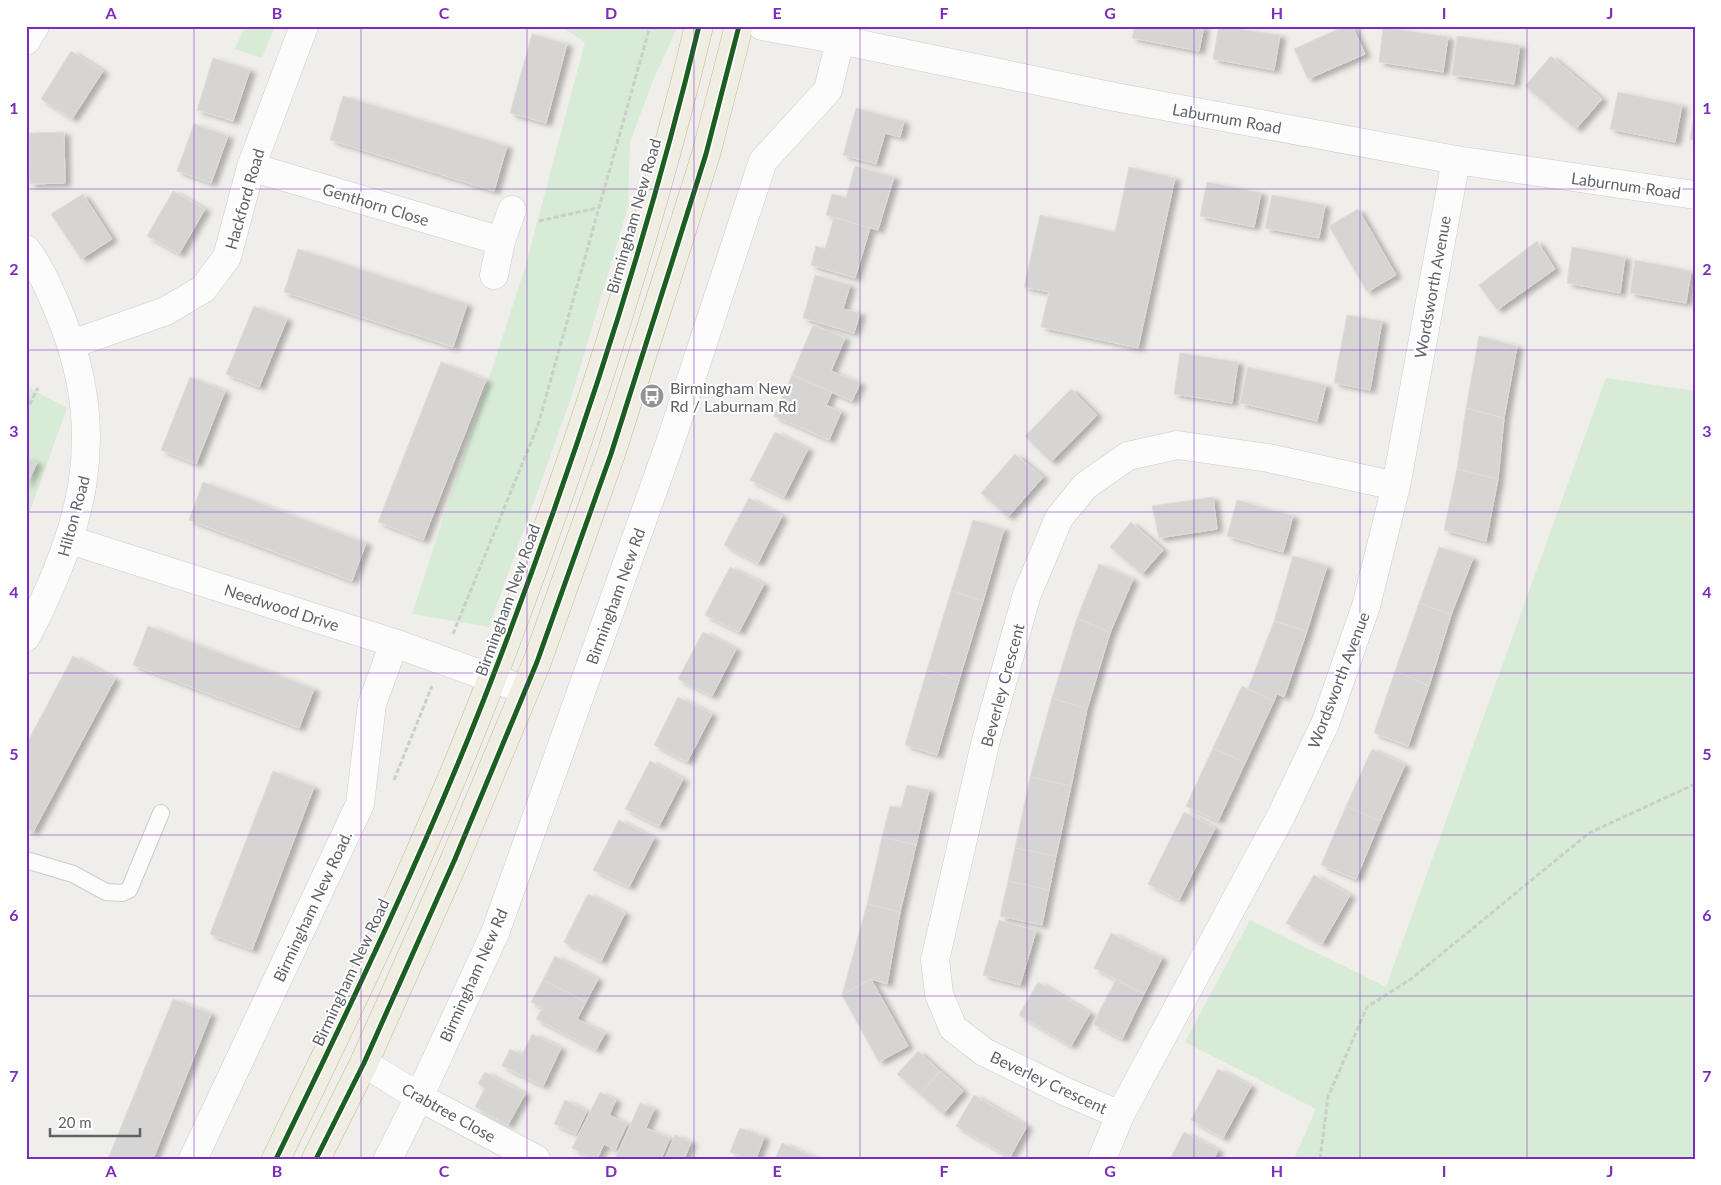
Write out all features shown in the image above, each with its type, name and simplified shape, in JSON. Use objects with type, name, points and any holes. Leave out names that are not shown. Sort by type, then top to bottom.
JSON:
[{"type":"highway","name":"Birmingham New Road","points":[[276,1159],[372,958],[426,836],[492,678],[577,445],[637,251],[699,26]]},
{"type":"highway","points":[[316,1159],[364,1063],[455,858],[537,662],[620,426],[706,154],[739,26]]},
{"type":"street","points":[[26,41],[35,26]]},
{"type":"street","name":"Hackford Road","points":[[72,344],[166,311],[203,289],[227,257],[251,167],[304,26]]},
{"type":"street","name":"Laburnum Road","points":[[762,26],[841,33],[1115,97],[1456,160],[1695,195]]},
{"type":"street","name":"Birmingham New Rd","points":[[388,1159],[419,1097],[494,933],[671,440],[763,161],[828,90],[841,33]]},
{"type":"street","name":"Wordsworth Avenue","points":[[1102,1159],[1120,1115],[1281,816],[1325,724],[1366,606],[1396,486],[1456,160]]},
{"type":"street","name":"Genthorn Close","points":[[251,167],[506,226]]},
{"type":"street","points":[[494,275],[506,226]]},
{"type":"street","name":"Hilton Road","points":[[26,249],[55,302],[72,344],[84,398],[87,454],[83,492],[70,540],[45,600],[26,637]]},
{"type":"street","name":"Beverley Crescent","points":[[1120,1115],[1062,1090],[984,1052],[952,1028],[939,994],[935,960],[949,894],[994,713],[1027,594],[1059,518],[1085,486],[1128,456],[1177,445],[1268,458],[1396,486]]},
{"type":"street","name":"Needwood Drive","points":[[70,540],[394,643],[525,690]]},
{"type":"street","name":"Birmingham New Road.","points":[[193,1159],[360,804],[372,704],[394,643]]},
{"type":"street","name":"Crabtree Close","points":[[364,1063],[419,1097],[536,1159]]},
{"type":"lane","points":[[26,860],[72,874],[106,892],[122,893],[129,890],[161,813]]},
{"type":"path","points":[[391,787],[538,425],[597,208],[650,26]]},
{"type":"path","points":[[506,226],[597,208]]},
{"type":"path","points":[[26,411],[38,388]]},
{"type":"path","points":[[1320,1159],[1328,1096],[1367,1007],[1412,979],[1589,833],[1695,784]]},
{"type":"green space","points":[[246,26],[275,26],[262,58],[234,49]]},
{"type":"green space","points":[[560,26],[678,26],[654,78],[630,142],[628,207],[571,398],[489,627],[412,614],[525,268],[585,42]]},
{"type":"green space","points":[[1606,378],[1695,391],[1695,1159],[1294,1159],[1316,1109],[1185,1042],[1250,920],[1386,987]]},
{"type":"green space","points":[[26,386],[67,408],[26,522]]},
{"type":"building","points":[[1135,26],[1204,26],[1199,51],[1132,38]]},
{"type":"building","points":[[1219,26],[1280,35],[1274,70],[1213,59]]},
{"type":"building","points":[[1345,26],[1352,26],[1365,54],[1308,79],[1294,49]]},
{"type":"building","points":[[1383,27],[1448,37],[1443,72],[1379,62]]},
{"type":"building","points":[[532,34],[567,44],[546,123],[510,113]]},
{"type":"building","points":[[1457,36],[1520,45],[1514,84],[1452,75]]},
{"type":"building","points":[[71,51],[103,71],[72,119],[41,99]]},
{"type":"building","points":[[1551,56],[1602,99],[1576,129],[1525,86]]},
{"type":"building","points":[[213,58],[250,70],[233,121],[197,110]]},
{"type":"building","points":[[1618,92],[1682,105],[1675,142],[1610,129]]},
{"type":"building","points":[[343,96],[507,146],[494,191],[330,140]]},
{"type":"building","points":[[856,108],[904,121],[900,137],[885,133],[876,164],[843,155]]},
{"type":"building","points":[[1695,111],[1695,140],[1690,139]]},
{"type":"building","points":[[194,124],[228,136],[211,183],[177,171]]},
{"type":"building","points":[[64,132],[65,183],[30,184],[29,133]]},
{"type":"building","points":[[855,166],[894,177],[878,230],[826,215],[832,194],[846,198]]},
{"type":"building","points":[[1129,167],[1175,178],[1138,348],[1041,327],[1049,292],[1024,287],[1040,215],[1115,232]]},
{"type":"building","points":[[1207,182],[1261,193],[1254,227],[1200,216]]},
{"type":"building","points":[[173,191],[205,209],[179,254],[147,236]]},
{"type":"building","points":[[83,194],[112,239],[81,259],[51,214]]},
{"type":"building","points":[[1272,195],[1325,205],[1319,238],[1265,228]]},
{"type":"building","points":[[1358,209],[1396,275],[1367,292],[1329,226]]},
{"type":"building","points":[[834,217],[870,228],[855,278],[811,265],[816,246],[825,249]]},
{"type":"building","points":[[1537,241],[1555,269],[1497,310],[1479,285]]},
{"type":"building","points":[[1572,247],[1625,257],[1620,293],[1567,283]]},
{"type":"building","points":[[298,249],[467,304],[453,347],[284,292]]},
{"type":"building","points":[[1635,260],[1691,271],[1686,303],[1630,293]]},
{"type":"building","points":[[815,275],[850,285],[843,309],[860,313],[854,333],[803,318]]},
{"type":"building","points":[[254,306],[287,319],[259,387],[226,374]]},
{"type":"building","points":[[1347,315],[1382,321],[1370,390],[1334,383]]},
{"type":"building","points":[[813,325],[845,338],[831,371],[860,383],[852,401],[792,375]]},
{"type":"building","points":[[1479,336],[1517,346],[1504,418],[1466,408]]},
{"type":"building","points":[[1180,353],[1238,362],[1232,403],[1174,394]]},
{"type":"building","points":[[441,362],[486,380],[423,540],[378,522]]},
{"type":"building","points":[[1248,367],[1326,385],[1317,421],[1240,403]]},
{"type":"building","points":[[792,375],[832,392],[826,405],[841,412],[829,440],[774,416]]},
{"type":"building","points":[[190,377],[225,391],[196,464],[161,450]]},
{"type":"building","points":[[1071,389],[1097,415],[1051,462],[1025,436]]},
{"type":"building","points":[[1466,408],[1504,418],[1498,479],[1457,469]]},
{"type":"building","points":[[775,432],[808,449],[784,497],[750,480]]},
{"type":"building","points":[[1015,454],[1043,477],[1008,517],[981,493]]},
{"type":"building","points":[[26,458],[37,463],[26,485]]},
{"type":"building","points":[[1457,469],[1498,479],[1486,541],[1444,530]]},
{"type":"building","points":[[203,482],[366,543],[352,581],[189,520]]},
{"type":"building","points":[[1213,497],[1217,529],[1159,538],[1152,506]]},
{"type":"building","points":[[749,498],[782,516],[758,563],[724,545]]},
{"type":"building","points":[[1237,500],[1293,516],[1283,552],[1227,536]]},
{"type":"building","points":[[973,520],[1004,529],[983,601],[951,591]]},
{"type":"building","points":[[1131,522],[1163,550],[1142,574],[1110,547]]},
{"type":"building","points":[[1439,547],[1473,558],[1451,615],[1419,603]]},
{"type":"building","points":[[1293,556],[1327,566],[1307,631],[1274,621]]},
{"type":"building","points":[[1099,564],[1133,579],[1110,633],[1077,618]]},
{"type":"building","points":[[730,567],[764,584],[739,632],[705,615]]},
{"type":"building","points":[[951,591],[983,601],[959,680],[927,670]]},
{"type":"building","points":[[1419,603],[1451,615],[1429,686],[1395,671]]},
{"type":"building","points":[[1077,618],[1110,633],[1087,709],[1052,698]]},
{"type":"building","points":[[1274,621],[1307,631],[1284,697],[1277,694],[1274,701],[1248,689]]},
{"type":"building","points":[[148,626],[314,689],[299,728],[133,665]]},
{"type":"building","points":[[703,632],[736,649],[712,696],[678,679]]},
{"type":"building","points":[[73,656],[115,679],[33,832],[26,829],[26,745]]},
{"type":"building","points":[[927,670],[959,680],[937,755],[905,745]]},
{"type":"building","points":[[1395,671],[1429,686],[1408,746],[1374,733]]},
{"type":"building","points":[[1242,686],[1274,701],[1245,763],[1213,748]]},
{"type":"building","points":[[678,697],[712,714],[687,762],[654,745]]},
{"type":"building","points":[[1052,698],[1087,709],[1071,786],[1030,777]]},
{"type":"building","points":[[1213,748],[1245,763],[1218,821],[1186,806]]},
{"type":"building","points":[[1372,749],[1405,765],[1380,821],[1346,806]]},
{"type":"building","points":[[650,761],[683,779],[659,826],[625,809]]},
{"type":"building","points":[[273,771],[314,787],[252,950],[210,934]]},
{"type":"building","points":[[1030,777],[1071,786],[1056,856],[1015,848]]},
{"type":"building","points":[[907,785],[929,790],[916,845],[882,837],[890,806],[901,808]]},
{"type":"building","points":[[1346,806],[1380,821],[1356,879],[1321,865]]},
{"type":"building","points":[[1184,812],[1215,828],[1179,900],[1148,884]]},
{"type":"building","points":[[619,820],[654,838],[629,887],[593,870]]},
{"type":"building","points":[[882,837],[916,845],[900,912],[867,904]]},
{"type":"building","points":[[1015,848],[1056,856],[1049,890],[1008,881]]},
{"type":"building","points":[[1314,875],[1350,895],[1322,944],[1286,923]]},
{"type":"building","points":[[1008,881],[1049,890],[1042,925],[1000,916]]},
{"type":"building","points":[[588,894],[625,913],[601,961],[564,942]]},
{"type":"building","points":[[867,904],[900,912],[887,984],[871,979],[842,995]]},
{"type":"building","points":[[999,920],[1036,931],[1020,985],[983,975]]},
{"type":"building","points":[[1111,933],[1162,958],[1144,994],[1094,968]]},
{"type":"building","points":[[555,956],[598,979],[586,1002],[543,980]]},
{"type":"building","points":[[871,979],[908,1046],[879,1062],[842,995]]},
{"type":"building","points":[[1116,979],[1144,994],[1122,1039],[1093,1024]]},
{"type":"building","points":[[543,980],[586,1002],[577,1019],[605,1033],[596,1050],[536,1019],[542,1008],[531,1002]]},
{"type":"building","points":[[1038,982],[1090,1013],[1071,1046],[1019,1015]]},
{"type":"building","points":[[173,999],[211,1014],[153,1159],[108,1159]]},
{"type":"building","points":[[532,1034],[561,1048],[543,1086],[502,1066],[510,1049],[522,1055]]},
{"type":"building","points":[[918,1051],[940,1071],[920,1094],[897,1074]]},
{"type":"building","points":[[1218,1069],[1251,1086],[1223,1138],[1191,1120]]},
{"type":"building","points":[[940,1071],[963,1091],[943,1114],[920,1094]]},
{"type":"building","points":[[485,1072],[525,1094],[508,1125],[475,1107],[485,1088],[478,1084]]},
{"type":"building","points":[[600,1092],[616,1100],[609,1115],[627,1124],[615,1150],[604,1144],[597,1159],[593,1159],[572,1148]]},
{"type":"building","points":[[974,1095],[1027,1126],[1010,1157],[956,1126]]},
{"type":"building","points":[[565,1100],[587,1111],[576,1134],[554,1124]]},
{"type":"building","points":[[640,1103],[654,1109],[646,1128],[670,1138],[661,1159],[619,1159],[616,1157]]},
{"type":"building","points":[[740,1128],[764,1137],[756,1159],[748,1159],[730,1152]]},
{"type":"building","points":[[1184,1132],[1218,1150],[1214,1159],[1170,1159]]},
{"type":"building","points":[[675,1135],[691,1142],[685,1157],[689,1159],[665,1159]]},
{"type":"building","points":[[782,1143],[818,1159],[775,1159]]},
{"type":"cycle path","points":[[276,1159],[362,980],[417,859],[469,737],[523,596],[580,435],[632,273],[656,191],[699,26]]},
{"type":"cycle path","points":[[316,1159],[364,1063],[455,859],[537,662],[611,454],[672,262],[706,154],[739,26]]},
{"type":"place","name":"Birmingham New Rd / Laburnam Rd","points":[[652,396]]}]
